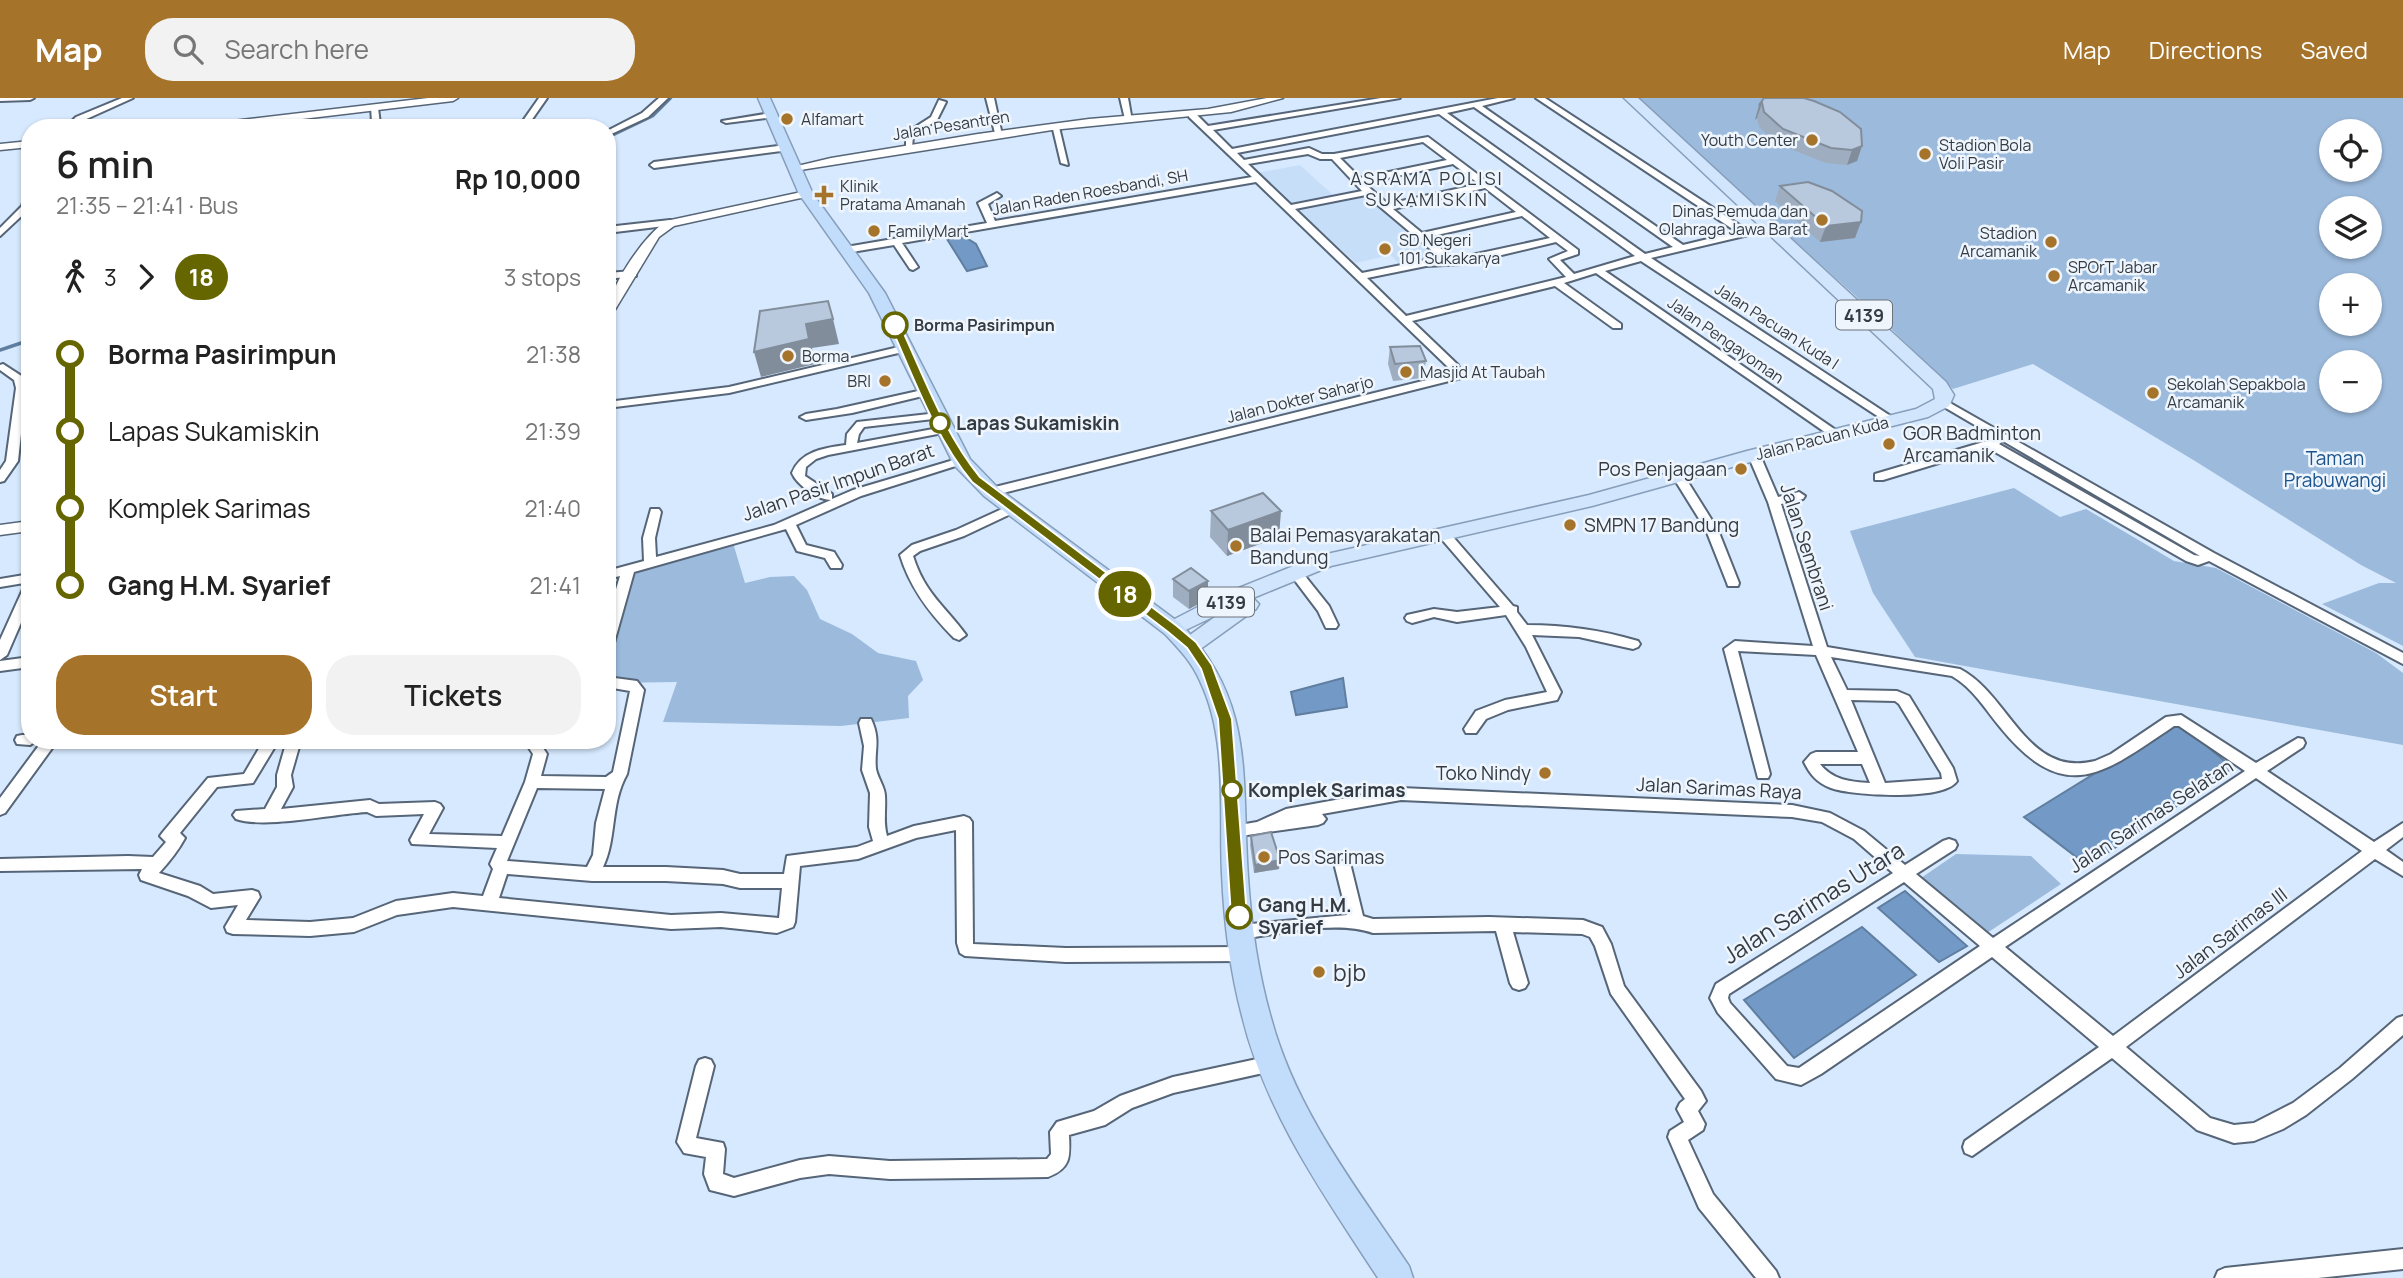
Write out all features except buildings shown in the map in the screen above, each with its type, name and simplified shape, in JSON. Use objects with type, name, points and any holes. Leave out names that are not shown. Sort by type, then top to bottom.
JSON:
[{"type":"highway","points":[[764,98],[806,194],[877,293],[907,348],[961,461],[991,492],[1182,637],[1207,668],[1225,719],[1232,776],[1233,831],[1243,943],[1261,1033],[1271,1064],[1298,1124],[1397,1278]]},
{"type":"main road","name":"4139","points":[[1630,98],[1940,386],[1945,395],[1942,402]]},
{"type":"main road","name":"Jalan Pacuan Kuda","points":[[1182,637],[1289,577],[1336,558],[1571,505],[1892,421],[1934,408],[1942,402]]},
{"type":"street","points":[[0,99],[30,98]]},
{"type":"street","points":[[79,119],[129,98]]},
{"type":"street","points":[[313,119],[411,102],[453,98]]},
{"type":"street","points":[[528,119],[543,98]]},
{"type":"street","points":[[616,130],[645,115],[664,98]]},
{"type":"street","points":[[990,98],[999,133]]},
{"type":"street","points":[[1124,98],[1129,118]]},
{"type":"street","points":[[1206,129],[1395,98]]},
{"type":"street","points":[[1230,152],[1510,98]]},
{"type":"street","points":[[1541,99],[1554,98]]},
{"type":"street","name":"Jalan Pesantren","points":[[794,168],[909,146],[1129,118],[1192,115],[1271,99]]},
{"type":"street","points":[[1541,99],[1745,233]]},
{"type":"street","points":[[909,146],[909,135],[934,118],[942,102]]},
{"type":"street","points":[[1476,105],[1682,249]]},
{"type":"street","points":[[374,108],[375,119]]},
{"type":"street","name":"Jalan Pacuan Kuda I","points":[[1441,112],[1644,258],[1892,421]]},
{"type":"street","points":[[726,121],[771,115]]},
{"type":"street","name":"Jalan Dokter Saharjo","points":[[991,492],[1457,376],[1454,367],[1192,115]]},
{"type":"street","points":[[1055,127],[1065,163]]},
{"type":"street","points":[[1240,163],[1303,151],[1334,157],[1425,139],[1575,252],[1554,259],[1573,278]]},
{"type":"street","points":[[0,147],[21,145]]},
{"type":"street","points":[[654,165],[786,148]]},
{"type":"street","points":[[1334,157],[1368,192],[1450,261]]},
{"type":"street","points":[[1360,181],[1455,161]]},
{"type":"street","name":"Jalan Raden Roesbandi, SH","points":[[846,250],[1256,179]]},
{"type":"street","points":[[1388,207],[1488,185]]},
{"type":"street","points":[[1288,208],[1368,192]]},
{"type":"street","points":[[616,229],[670,223],[806,194]]},
{"type":"street","points":[[992,225],[983,203],[997,196]]},
{"type":"street","points":[[0,233],[21,212]]},
{"type":"street","points":[[1421,236],[1524,213]]},
{"type":"street","points":[[616,299],[654,235],[670,223]]},
{"type":"street","points":[[1405,319],[1557,283],[1644,258],[1771,227]]},
{"type":"street","points":[[1360,276],[1464,261],[1558,239]]},
{"type":"street","points":[[897,242],[913,267]]},
{"type":"street","name":"Jalan Pengayoman","points":[[1598,271],[1836,435]]},
{"type":"street","points":[[616,275],[632,274]]},
{"type":"street","points":[[1557,283],[1617,326]]},
{"type":"street","points":[[616,404],[729,390],[907,348]]},
{"type":"street","points":[[0,478],[12,461],[21,388],[19,380],[3,367]]},
{"type":"street","points":[[806,417],[843,414],[867,404],[926,392]]},
{"type":"street","points":[[1942,402],[2210,556],[2403,659]]},
{"type":"street","points":[[850,448],[855,430],[861,424],[941,423]]},
{"type":"street","points":[[828,497],[800,478],[797,473],[799,466],[811,457],[941,423]]},
{"type":"street","points":[[1879,477],[2005,439]]},
{"type":"street","points":[[1988,443],[2190,558],[2198,561],[2210,556]]},
{"type":"street","name":"Jalan Sembrani","points":[[1754,455],[1774,502],[1821,651],[1880,789]]},
{"type":"street","name":"Jalan Pasir Impun Barat","points":[[616,572],[789,524],[818,508],[857,492],[961,461]]},
{"type":"street","points":[[1679,477],[1712,530],[1733,583]]},
{"type":"street","points":[[1774,502],[1799,496]]},
{"type":"street","points":[[959,635],[925,597],[910,569],[906,555],[916,548],[960,533],[1013,508]]},
{"type":"street","points":[[650,562],[649,538],[655,512]]},
{"type":"street","points":[[789,524],[801,548],[830,555],[835,565]]},
{"type":"street","points":[[0,530],[21,527]]},
{"type":"street","points":[[1443,533],[1511,610],[1525,630],[1554,692],[1552,696],[1505,705],[1481,715],[1471,729]]},
{"type":"street","points":[[616,611],[628,569]]},
{"type":"street","points":[[1289,577],[1324,609],[1331,625]]},
{"type":"street","points":[[0,583],[21,580]]},
{"type":"street","points":[[0,655],[21,607]]},
{"type":"street","points":[[1412,618],[1434,613],[1457,617],[1511,610]]},
{"type":"street","points":[[1525,630],[1566,629],[1633,644]]},
{"type":"street","points":[[1763,774],[1731,649],[1735,646],[1821,651],[1964,675],[2022,743],[2050,766],[2073,772],[2084,772],[2103,764],[2177,719],[2256,771],[2298,743]]},
{"type":"street","points":[[0,666],[21,663]]},
{"type":"street","points":[[592,874],[601,855],[604,823],[615,780],[620,774],[637,690],[632,685],[616,683]]},
{"type":"street","points":[[1842,695],[1900,697],[1950,778],[1948,784],[1944,785],[1859,790],[1815,774],[1811,762],[1816,758],[1868,758]]},
{"type":"street","points":[[866,723],[871,746],[869,771],[878,793],[877,827],[880,842]]},
{"type":"street","points":[[0,809],[44,749]]},
{"type":"street","points":[[266,749],[248,779],[213,782],[168,836],[177,838],[147,875],[194,891],[211,901],[252,897],[233,927],[310,929],[354,925],[396,908],[453,901],[671,922],[721,920],[778,926],[786,922],[793,862],[858,853],[880,842],[964,822],[965,943],[966,948],[971,951],[1066,955],[1243,943],[1315,923],[1367,922],[1373,926],[1423,928],[1503,925],[1583,927],[1596,932],[1617,989],[1697,1101],[1686,1109],[1696,1124],[1677,1138],[1706,1201],[1769,1278]]},
{"type":"street","points":[[269,817],[285,787],[284,775],[291,749]]},
{"type":"street","points":[[489,903],[501,867],[498,864],[532,782],[540,754],[537,749]]},
{"type":"street","name":"Jalan Sarimas Selatan","points":[[1992,948],[2256,771],[2403,870]]},
{"type":"street","points":[[532,782],[607,783],[615,780]]},
{"type":"street","name":"Jalan Sarimas Raya","points":[[1263,824],[1286,815],[1401,794],[1793,811],[1825,817],[1859,835],[2204,1124],[2234,1134],[2270,1128],[2294,1114],[2403,1024]]},
{"type":"street","points":[[1233,831],[1263,824],[1289,824],[1447,796]]},
{"type":"street","points":[[241,815],[269,817],[370,806],[376,810],[435,808],[418,840],[506,842]]},
{"type":"street","name":"Jalan Sarimas III","points":[[1972,1147],[2111,1048],[2403,829]]},
{"type":"street","name":"Jalan Sarimas Utara","points":[[1949,845],[1721,989],[1719,998],[1724,1008],[1782,1073],[1792,1077],[1806,1074],[1992,948]]},
{"type":"street","points":[[0,865],[157,864]]},
{"type":"street","points":[[501,867],[592,874],[667,874],[723,877],[740,881],[790,881]]},
{"type":"street","points":[[1343,867],[1357,923]]},
{"type":"street","points":[[1503,925],[1519,983]]},
{"type":"street","points":[[705,1066],[686,1142],[691,1147],[716,1149],[713,1174],[717,1182],[734,1187],[800,1169],[830,1165],[890,1170],[1048,1168],[1061,1159],[1059,1132],[1064,1128],[1098,1119],[1126,1102],[1172,1085],[1271,1064]]},
{"type":"street","points":[[2234,1277],[2403,1259]]},
{"type":"shaded area","points":[[1300,165],[1334,196],[1290,205],[1257,173]]},
{"type":"shaded area","points":[[1358,196],[1369,197],[1440,258],[1403,267],[1390,255],[1356,263],[1297,209]]},
{"type":"shaded area","points":[[965,237],[976,244],[987,266],[967,271],[947,239]]},
{"type":"shaded area","points":[[1343,678],[1347,707],[1296,715],[1291,692]]},
{"type":"shaded area","points":[[2178,722],[2233,768],[2088,866],[2024,817]]},
{"type":"shaded area","points":[[1905,891],[1967,946],[1939,962],[1878,908]]},
{"type":"shaded area","points":[[1862,927],[1916,975],[1794,1058],[1744,1000]]},
{"type":"green space","name":"SPOrT Jabar Arcamanik","points":[[1635,98],[2403,98],[2403,646],[2322,604],[2379,583],[2396,583],[2361,565],[2033,364],[1953,389],[1879,317]]},
{"type":"green space","points":[[2014,488],[2060,517],[2086,509],[2174,561],[2216,568],[2376,653],[2403,673],[2403,745],[1915,657],[1873,593],[1850,531]]},
{"type":"green space","points":[[733,543],[745,583],[770,577],[794,576],[807,590],[820,619],[852,634],[878,653],[916,661],[923,680],[908,696],[909,718],[841,726],[663,722],[677,682],[616,683],[616,632],[632,571]]},
{"type":"green space","points":[[1956,854],[2031,856],[2061,884],[1987,933],[1921,878]]},
{"type":"waterway","points":[[616,134],[653,116],[671,98]]},
{"type":"waterway","points":[[0,350],[21,343]]},
{"type":"bus line","name":"18","points":[[895,325],[944,430],[961,461],[976,479],[1172,629],[1191,645],[1207,668],[1217,690],[1225,719],[1229,748],[1239,916]]},
{"type":"place","name":"Alfamart","points":[[787,119]]},
{"type":"place","name":"Youth Center","points":[[1812,140]]},
{"type":"place","name":"Stadion Bola Voli Pasir","points":[[1925,154]]},
{"type":"place","name":"Klinik Pratama Amanah","points":[[824,195]]},
{"type":"place","name":"Dinas Pemuda dan Olahraga Jawa Barat","points":[[1822,220]]},
{"type":"place","name":"FamilyMart","points":[[874,231]]},
{"type":"place","name":"Stadion Arcamanik","points":[[2051,242]]},
{"type":"place","name":"SD Negeri 101 Sukakarya","points":[[1385,249]]},
{"type":"place","name":"SPOrT Jabar Arcamanik","points":[[2054,276]]},
{"type":"place","name":"Borma Pasirimpun","points":[[895,325]]},
{"type":"place","name":"Borma","points":[[788,356]]},
{"type":"place","name":"Masjid At Taubah","points":[[1406,372]]},
{"type":"place","name":"BRI","points":[[885,381]]},
{"type":"place","name":"Sekolah Sepakbola Arcamanik","points":[[2153,393]]},
{"type":"place","name":"Lapas Sukamiskin","points":[[940,423]]},
{"type":"place","name":"GOR Badminton Arcamanik","points":[[1889,444]]},
{"type":"place","name":"Pos Penjagaan","points":[[1741,469]]},
{"type":"place","name":"SMPN 17 Bandung","points":[[1570,525]]},
{"type":"place","name":"Balai Pemasyarakatan Bandung","points":[[1236,546]]},
{"type":"place","name":"Toko Nindy","points":[[1545,773]]},
{"type":"place","name":"Komplek Sarimas","points":[[1232,790]]},
{"type":"place","name":"Pos Sarimas","points":[[1264,857]]},
{"type":"place","name":"Gang H.M. Syarief","points":[[1239,916]]},
{"type":"place","name":"bjb","points":[[1319,972]]},
{"type":"district","name":"ASRAMA POLISI SUKAMISKIN","points":[[1427,188]]},
{"type":"park label","name":"Taman Prabuwangi","points":[[2335,469]]}]
